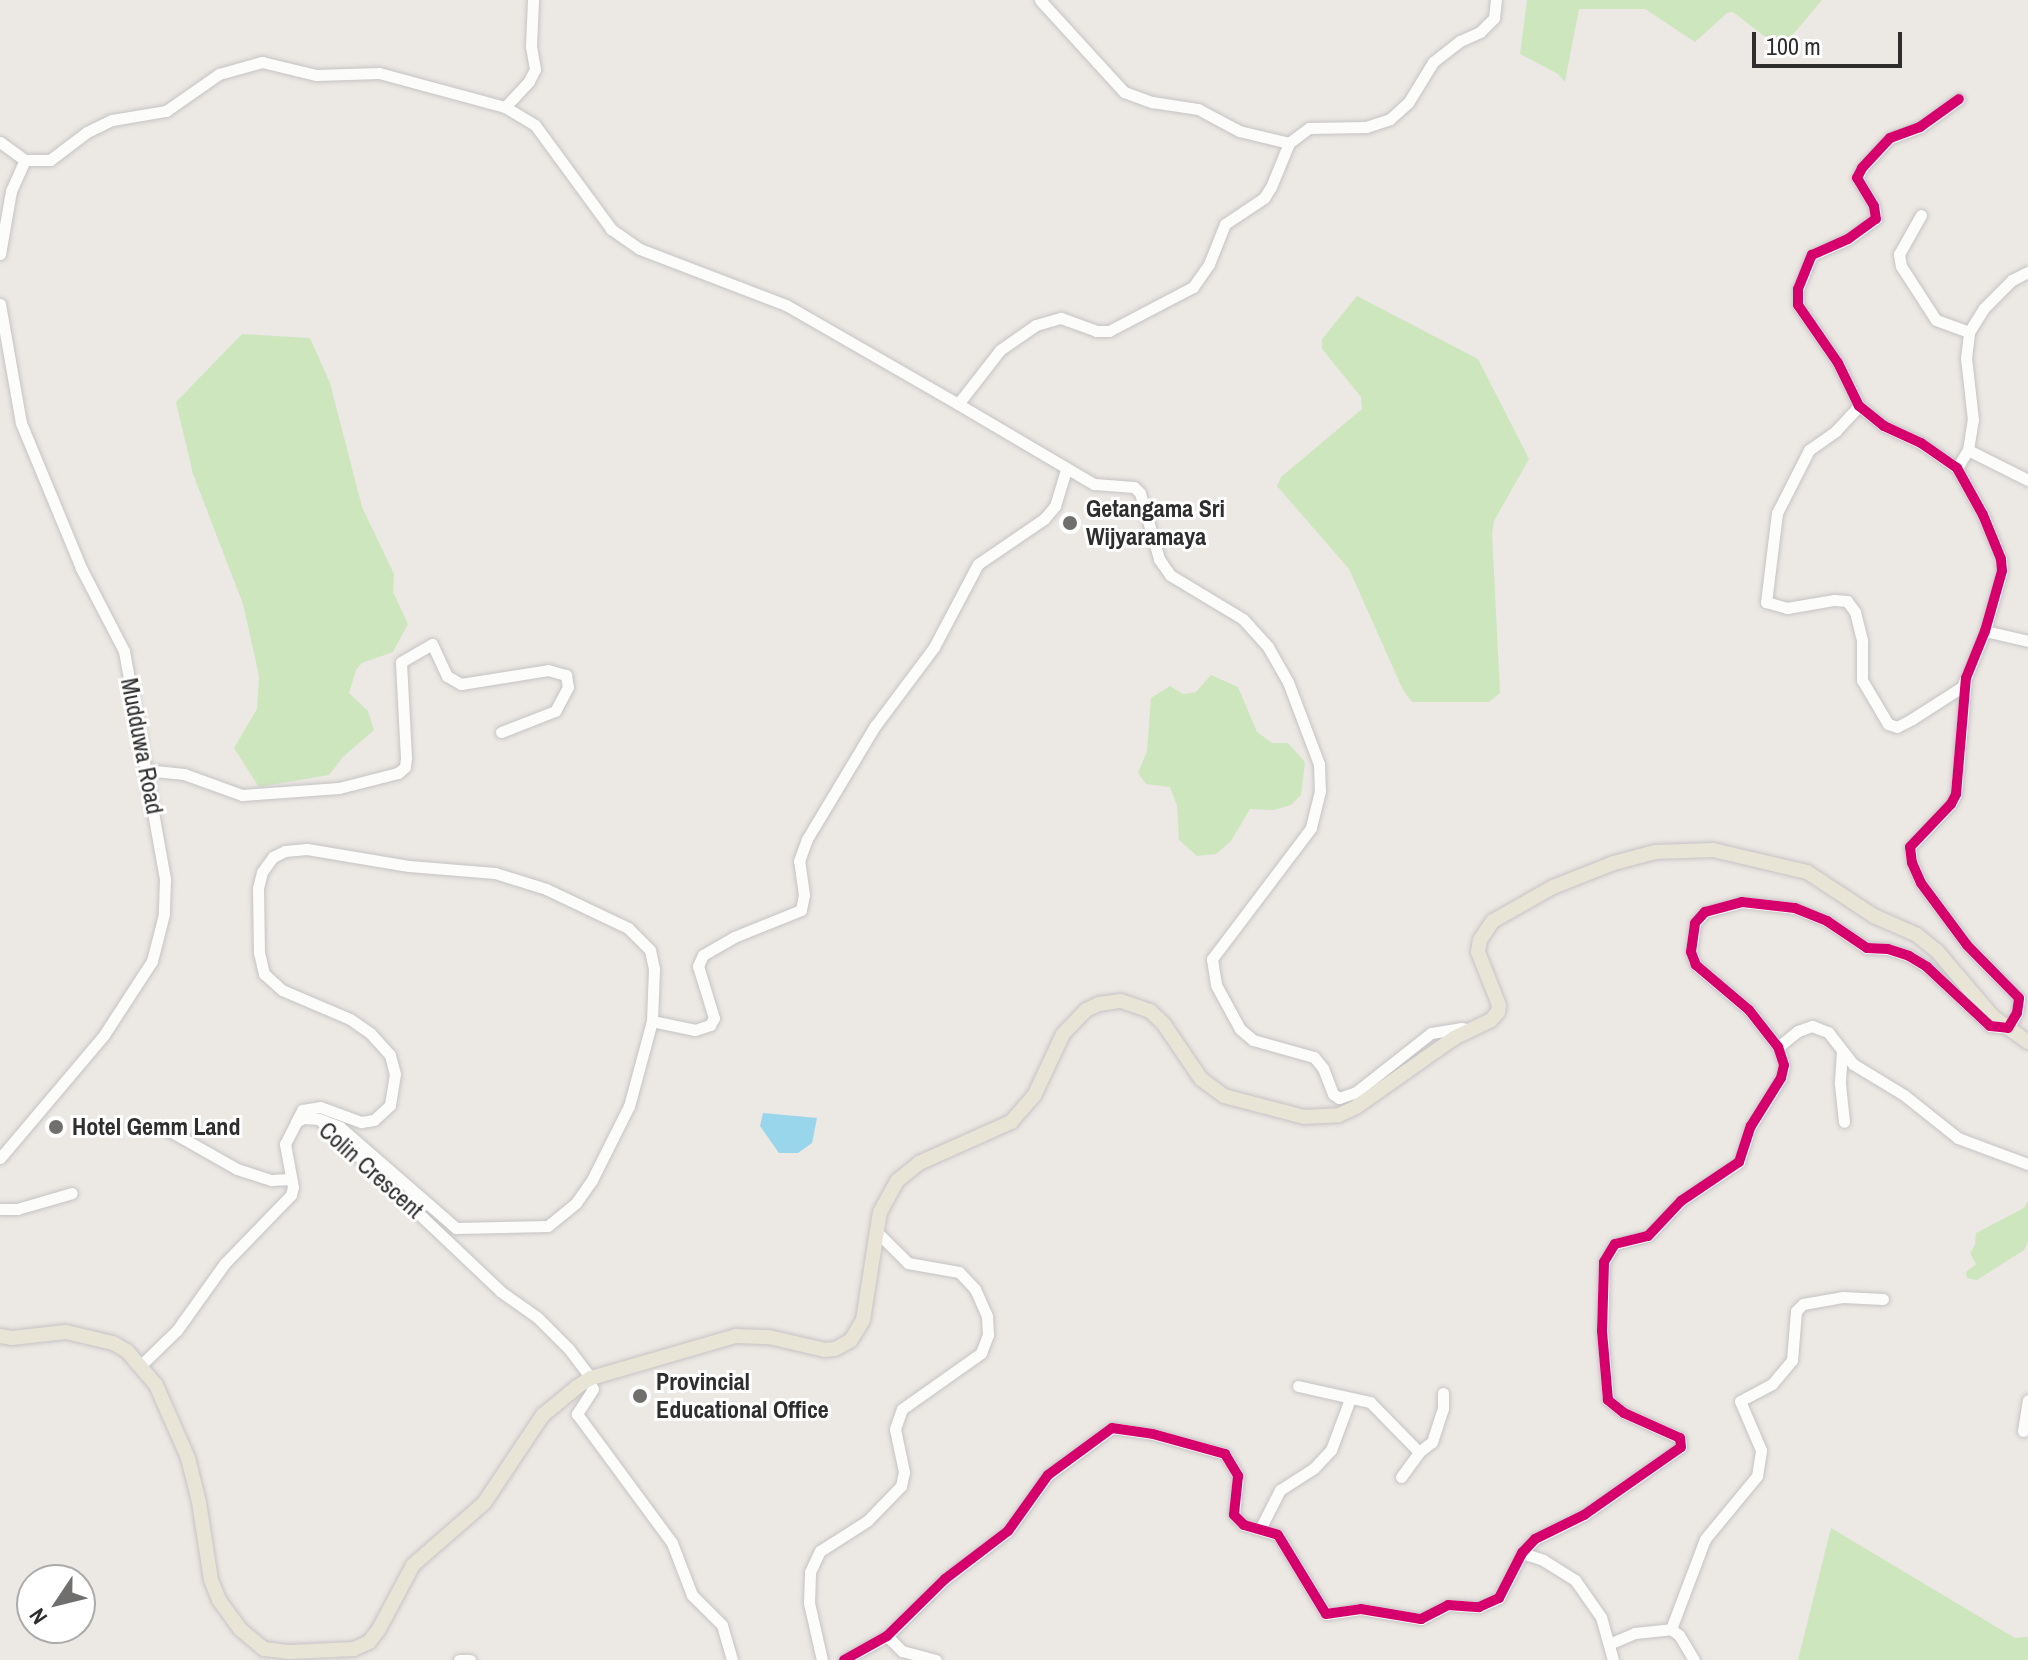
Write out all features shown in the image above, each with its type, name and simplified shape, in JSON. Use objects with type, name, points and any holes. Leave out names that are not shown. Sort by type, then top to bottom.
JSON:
[{"type":"main road","points":[[0,1336],[12,1338],[66,1332],[113,1343],[141,1365],[156,1385],[188,1458],[199,1502],[211,1580],[219,1600],[240,1629],[264,1649],[295,1656],[342,1651],[369,1642],[413,1565],[484,1503],[543,1415],[590,1379],[736,1336],[769,1337],[825,1350],[842,1347],[851,1340],[863,1320],[880,1212],[897,1181],[919,1163],[1011,1122],[1034,1096],[1063,1034],[1086,1010],[1099,1004],[1121,1001],[1150,1011],[1163,1023],[1201,1079],[1224,1096],[1319,1118],[1356,1107],[1454,1038],[1491,1020],[1499,1005],[1478,952],[1480,940],[1493,921],[1553,887],[1614,863],[1655,852],[1713,850],[1807,872],[1874,916],[1917,935],[1937,951],[1983,1007],[2028,1042]]},
{"type":"street","points":[[505,107],[529,81],[535,69],[531,46],[533,0]]},
{"type":"street","points":[[1040,0],[1124,92],[1152,102],[1198,109],[1239,131],[1289,143]]},
{"type":"street","points":[[958,404],[1000,350],[1036,325],[1061,318],[1096,331],[1109,331],[1193,287],[1209,264],[1225,224],[1264,198],[1289,143],[1309,128],[1366,127],[1390,119],[1408,103],[1433,62],[1460,41],[1480,32],[1494,18],[1496,0]]},
{"type":"street","points":[[0,142],[33,163],[50,160],[87,132],[112,120],[166,111],[219,74],[262,62],[316,75],[379,73],[505,107],[535,125],[611,229],[640,249],[786,305],[1094,484],[1121,484],[1140,493],[1159,559],[1170,575],[1243,619],[1268,647],[1288,682],[1319,764],[1320,791],[1311,828],[1212,959],[1216,985],[1240,1029],[1253,1040],[1314,1057],[1323,1068],[1333,1094],[1339,1098],[1356,1092],[1431,1033],[1461,1028],[1472,1030]]},
{"type":"street","points":[[1859,406],[1836,431],[1809,450],[1777,513],[1766,602],[1787,608],[1834,600],[1847,601],[1855,612],[1862,641],[1862,680],[1888,724],[1897,727],[1944,695],[1962,687],[1985,631],[2002,571],[2001,559],[1983,515],[1957,468],[1921,443],[1884,426],[1859,406],[1838,363],[1798,305],[1798,289],[1812,255],[1848,239],[1876,219],[1874,206],[1857,178],[1862,168],[1890,138],[1920,127],[1959,99]]},
{"type":"street","points":[[0,254],[11,191],[25,160]]},
{"type":"street","points":[[1921,215],[1899,254],[1901,266],[1936,320],[1969,332]]},
{"type":"street","points":[[1957,468],[1968,450],[1973,420],[1966,358],[1969,332],[1984,308],[2012,280],[2028,272]]},
{"type":"street","name":"Mudduwa Road","points":[[0,304],[21,423],[81,568],[124,651],[165,879],[164,914],[152,961],[104,1035],[0,1158]]},
{"type":"street","points":[[1968,450],[2028,480]]},
{"type":"street","points":[[652,1021],[695,1030],[710,1025],[714,1018],[698,966],[703,955],[734,937],[801,910],[804,895],[799,861],[807,839],[875,726],[934,647],[978,564],[1044,519],[1055,506],[1066,469]]},
{"type":"street","points":[[1985,631],[2028,641]]},
{"type":"street","points":[[145,770],[184,774],[242,795],[339,788],[398,773],[405,767],[406,758],[401,662],[432,644],[447,676],[461,684],[548,670],[566,675],[568,687],[555,711],[501,732]]},
{"type":"street","points":[[844,1660],[887,1636],[945,1579],[1008,1531],[1048,1475],[1112,1428],[1153,1434],[1225,1454],[1238,1476],[1234,1515],[1244,1525],[1278,1535],[1330,1615],[1361,1609],[1421,1619],[1448,1605],[1479,1607],[1499,1598],[1522,1553],[1535,1539],[1584,1515],[1681,1447],[1680,1438],[1624,1413],[1608,1400],[1601,1274],[1608,1250],[1615,1244],[1648,1236],[1681,1201],[1739,1162],[1751,1126],[1781,1078],[1784,1065],[1778,1047],[1749,1010],[1696,965],[1691,952],[1695,923],[1705,912],[1742,902],[1795,908],[1827,921],[1867,948],[1888,949],[1909,956],[1927,967],[1990,1026],[2008,1028],[2017,1013],[2019,998],[1967,945],[1921,883],[1912,863],[1910,847],[1951,804],[1956,794],[1966,678]]},
{"type":"street","points":[[296,1122],[302,1110],[320,1107],[361,1122],[374,1120],[390,1105],[395,1074],[390,1055],[370,1033],[350,1019],[282,990],[264,974],[259,953],[258,888],[262,872],[273,857],[285,851],[307,849],[409,866],[495,873],[546,889],[628,928],[650,950],[654,969],[652,1021],[629,1106],[592,1180],[576,1203],[548,1226],[456,1228],[340,1127],[319,1119]]},
{"type":"street","points":[[1778,1047],[1798,1031],[1812,1026],[1828,1032],[1853,1064],[1904,1095],[1958,1138],[2028,1164]]},
{"type":"street","points":[[1842,1052],[1840,1084],[1844,1122]]},
{"type":"street","name":"Colin Crescent","points":[[291,1179],[285,1144],[296,1122],[303,1118],[319,1119],[500,1291],[537,1317],[569,1349],[590,1379]]},
{"type":"street","points":[[141,1365],[177,1330],[225,1263],[291,1195],[291,1179],[271,1180],[237,1169],[170,1131]]},
{"type":"street","points":[[0,1209],[17,1209],[72,1193]]},
{"type":"street","points":[[822,1660],[809,1603],[810,1572],[820,1551],[867,1521],[901,1486],[904,1472],[895,1429],[902,1409],[981,1353],[988,1335],[987,1316],[975,1289],[959,1272],[948,1267],[908,1263],[878,1233]]},
{"type":"street","points":[[1671,1629],[1705,1539],[1757,1476],[1761,1450],[1740,1401],[1772,1384],[1792,1360],[1796,1311],[1803,1304],[1843,1297],[1883,1299]]},
{"type":"street","points":[[590,1379],[593,1389],[579,1405],[577,1414],[672,1543],[692,1595],[722,1625],[732,1660]]},
{"type":"street","points":[[1298,1386],[1323,1389],[1350,1399],[1370,1402],[1419,1452]]},
{"type":"street","points":[[1401,1477],[1419,1452],[1432,1442],[1443,1408],[1443,1393]]},
{"type":"street","points":[[1260,1529],[1280,1490],[1314,1468],[1331,1450],[1350,1399]]},
{"type":"street","points":[[2023,1431],[2028,1400]]},
{"type":"street","points":[[1522,1553],[1543,1560],[1575,1580],[1601,1617],[1613,1660]]},
{"type":"street","points":[[1609,1644],[1635,1633],[1671,1629],[1685,1642],[1694,1660]]},
{"type":"street","points":[[887,1636],[902,1651],[936,1660]]},
{"type":"street","points":[[459,1660],[470,1660]]},
{"type":"green space","points":[[1527,0],[1822,0],[1784,45],[1777,46],[1733,12],[1727,13],[1695,42],[1645,9],[1579,9],[1565,82],[1558,74],[1520,54]]},
{"type":"green space","points":[[1357,296],[1478,359],[1529,459],[1494,521],[1492,533],[1500,693],[1489,702],[1412,702],[1403,690],[1349,569],[1277,486],[1281,477],[1362,409],[1361,397],[1322,349],[1322,339]]},
{"type":"green space","points":[[242,334],[310,338],[330,383],[362,507],[394,574],[393,592],[408,624],[393,652],[362,663],[356,670],[349,693],[368,711],[374,730],[343,757],[329,775],[259,787],[234,748],[257,709],[259,676],[243,604],[193,474],[176,402]]},
{"type":"green space","points":[[1211,675],[1238,687],[1257,732],[1272,743],[1288,743],[1305,762],[1301,795],[1291,805],[1274,810],[1250,809],[1231,841],[1216,854],[1197,856],[1179,840],[1177,806],[1170,787],[1146,784],[1138,773],[1147,751],[1151,698],[1170,686],[1183,694],[1196,692]]},
{"type":"green space","points":[[2028,1201],[2028,1242],[2024,1250],[1977,1280],[1967,1278],[1966,1272],[1976,1264],[1970,1253],[1975,1245],[1976,1233],[2024,1208]]},
{"type":"green space","points":[[1831,1528],[2015,1638],[2028,1637],[2028,1660],[1798,1660]]},
{"type":"water","points":[[763,1113],[817,1118],[812,1143],[798,1153],[779,1153],[760,1126]]},
{"type":"cycle path","points":[[844,1660],[887,1636],[945,1579],[1008,1531],[1048,1475],[1112,1428],[1153,1434],[1225,1454],[1238,1476],[1234,1515],[1244,1525],[1278,1535],[1326,1614],[1361,1609],[1421,1619],[1448,1605],[1479,1607],[1499,1598],[1522,1553],[1535,1539],[1584,1515],[1681,1447],[1680,1438],[1624,1413],[1608,1400],[1602,1331],[1604,1262],[1615,1244],[1648,1236],[1681,1201],[1739,1162],[1751,1126],[1781,1078],[1784,1065],[1778,1047],[1749,1010],[1696,965],[1691,952],[1695,923],[1705,912],[1742,902],[1795,908],[1827,921],[1867,948],[1888,949],[1909,956],[1927,967],[1990,1026],[2008,1028],[2017,1013],[2019,998],[1967,945],[1921,883],[1912,863],[1910,847],[1951,804],[1956,794],[1966,678],[1985,631],[2002,571],[2001,559],[1983,515],[1957,468],[1921,443],[1884,426],[1859,406],[1838,363],[1798,305],[1798,289],[1812,255],[1848,239],[1876,219],[1874,206],[1857,178],[1862,168],[1890,138],[1920,127],[1959,99]]},
{"type":"place","name":"Getangama Sri Wijyaramaya","points":[[1070,523]]},
{"type":"place","name":"Hotel Gemm Land","points":[[56,1127]]},
{"type":"place","name":"Provincial Educational Office","points":[[640,1396]]}]
